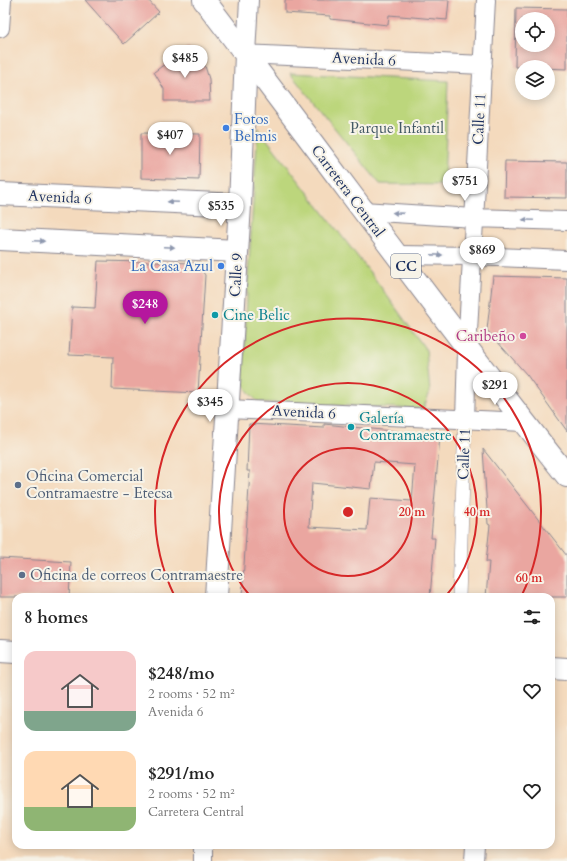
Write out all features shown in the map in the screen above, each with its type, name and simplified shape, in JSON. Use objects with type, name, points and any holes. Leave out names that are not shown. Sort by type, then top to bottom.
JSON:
[{"type":"main road","name":"Carretera Central","points":[[204,0],[246,54],[362,211],[398,255],[467,350],[567,476]]},
{"type":"main road","name":"Calle 9","points":[[216,593],[240,204],[246,54]]},
{"type":"main road","name":"Avenida 6","points":[[0,194],[240,204]]},
{"type":"main road","points":[[0,239],[237,251]]},
{"type":"main road","points":[[0,651],[12,652]]},
{"type":"main road","points":[[555,668],[567,669]]},
{"type":"street","points":[[0,28],[2,0]]},
{"type":"street","name":"Calle 9","points":[[246,54],[249,0]]},
{"type":"street","name":"Calle 11","points":[[459,593],[467,350],[486,0]]},
{"type":"street","name":"Avenida 6","points":[[246,54],[482,65]]},
{"type":"street","points":[[362,211],[474,218],[567,221]]},
{"type":"street","points":[[398,255],[473,256],[567,260]]},
{"type":"street","name":"Avenida 6","points":[[228,409],[524,422]]},
{"type":"street","points":[[203,861],[204,849]]},
{"type":"street","points":[[474,861],[475,849]]},
{"type":"green space","name":"Parque Infantil","points":[[290,73],[448,81],[444,185],[380,184]]},
{"type":"green space","points":[[258,128],[375,279],[426,350],[430,392],[423,409],[258,402],[250,394],[243,383],[248,277]]},
{"type":"building","points":[[85,0],[148,0],[159,12],[124,44]]},
{"type":"building","points":[[285,0],[449,0],[447,20],[389,15],[388,25],[330,19],[330,16],[285,13]]},
{"type":"building","points":[[516,8],[567,9],[567,69],[555,69],[555,60],[515,60],[515,52],[555,52],[555,12],[516,12]]},
{"type":"building","points":[[188,47],[205,66],[209,79],[210,101],[164,101],[164,89],[154,72]]},
{"type":"building","points":[[141,133],[200,134],[199,180],[141,178]]},
{"type":"building","points":[[505,161],[567,162],[567,198],[504,197]]},
{"type":"building","points":[[98,261],[196,263],[205,275],[198,393],[112,389],[113,357],[69,355],[72,307],[95,308]]},
{"type":"building","points":[[493,276],[567,278],[567,431],[527,375],[487,330]]},
{"type":"building","points":[[249,424],[324,428],[324,424],[440,436],[431,538],[435,538],[430,593],[242,593],[250,471],[247,471]],"holes":[[[374,462],[415,465],[412,501],[370,498],[367,530],[309,527],[312,483],[371,489]]]},
{"type":"building","points":[[483,449],[567,556],[567,597],[555,597],[555,593],[486,593],[489,562],[486,562],[490,525],[488,524]]},
{"type":"building","points":[[0,558],[71,562],[69,593],[12,593],[12,597],[0,597]]},
{"type":"place","name":"Fotos Belmis","points":[[226,128]]},
{"type":"place","name":"La Casa Azul","points":[[221,266]]},
{"type":"place","name":"Cine Belic","points":[[215,315]]},
{"type":"place","name":"Caribeño","points":[[523,336]]},
{"type":"place","name":"Galería Contramaestre","points":[[351,427]]},
{"type":"place","name":"Oficina Comercial Contramaestre - Etecsa","points":[[18,485]]},
{"type":"place","name":"Oficina de correos Contramaestre","points":[[22,575]]}]
